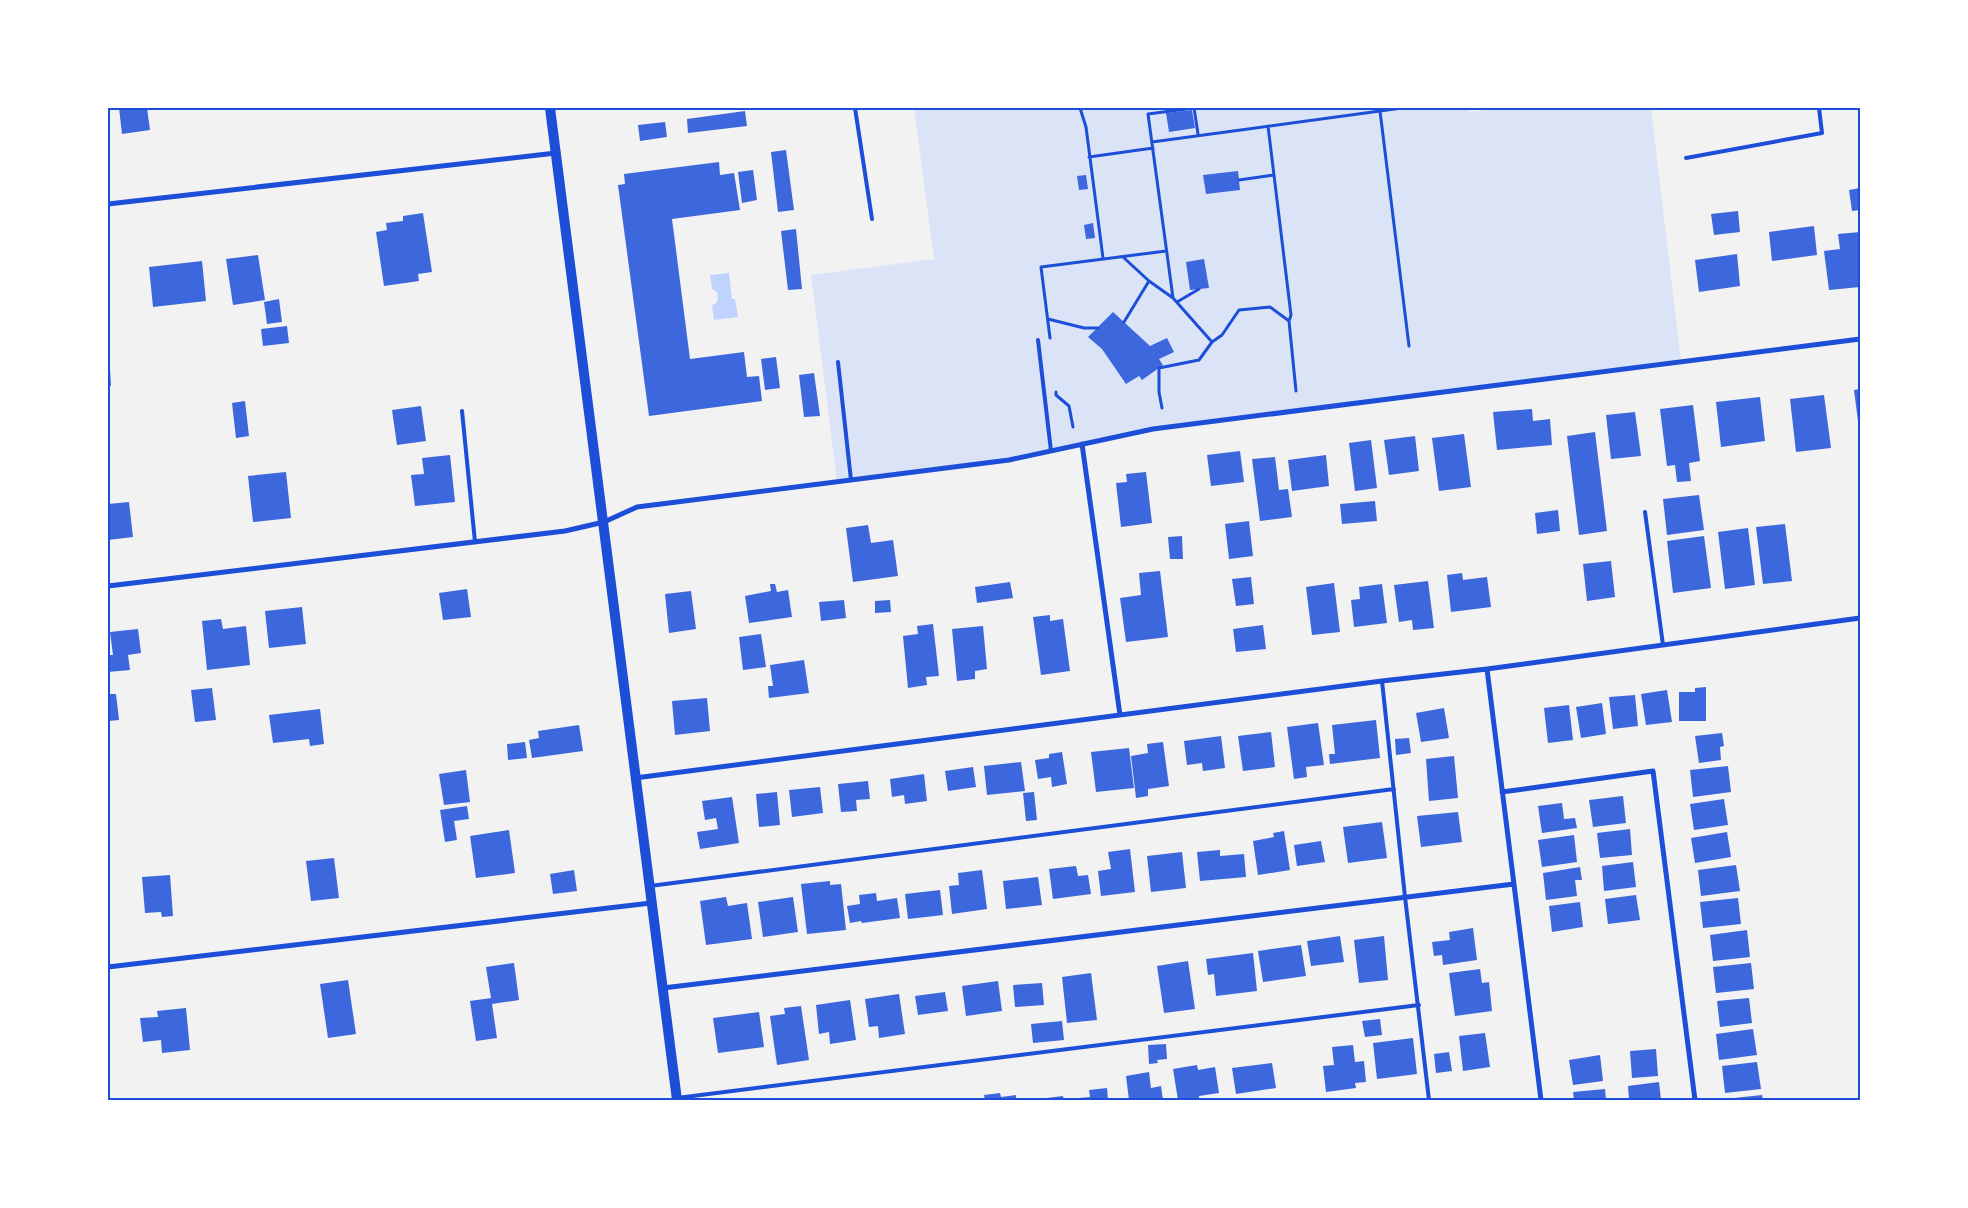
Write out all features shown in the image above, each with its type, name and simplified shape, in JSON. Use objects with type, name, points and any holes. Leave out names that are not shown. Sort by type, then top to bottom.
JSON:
[{"type":"main road","points":[[550,108],[676,1099]]},
{"type":"street","points":[[108,204],[556,153]]},
{"type":"street","points":[[108,586],[565,531],[604,522],[637,507],[1009,460],[1154,429],[1860,339]]},
{"type":"street","points":[[1082,444],[1120,715]]},
{"type":"street","points":[[635,778],[1487,669],[1860,618]]},
{"type":"street","points":[[1487,669],[1541,1100]]},
{"type":"street","points":[[1502,792],[1652,771],[1695,1100]]},
{"type":"street","points":[[662,988],[1514,884]]},
{"type":"street","points":[[108,967],[651,903]]},
{"type":"lane","points":[[855,108],[872,220]]},
{"type":"lane","points":[[1686,158],[1822,133],[1819,108]]},
{"type":"lane","points":[[1038,340],[1051,451]]},
{"type":"lane","points":[[838,362],[851,480]]},
{"type":"lane","points":[[462,411],[475,542]]},
{"type":"lane","points":[[1645,512],[1663,645]]},
{"type":"lane","points":[[1382,681],[1429,1100]]},
{"type":"lane","points":[[649,886],[1394,789]]},
{"type":"lane","points":[[676,1099],[1418,1005]]},
{"type":"path","points":[[1080,108],[1086,127],[1103,258]]},
{"type":"path","points":[[1173,298],[1148,114],[1194,108],[1198,134]]},
{"type":"path","points":[[1152,142],[1198,134],[1402,108]]},
{"type":"path","points":[[1380,111],[1409,346]]},
{"type":"path","points":[[1268,126],[1292,315],[1289,321],[1296,391]]},
{"type":"path","points":[[1089,157],[1153,148]]},
{"type":"path","points":[[1239,180],[1274,175]]},
{"type":"path","points":[[1051,348],[1041,267],[1166,251]]},
{"type":"path","points":[[1123,256],[1149,281],[1173,298],[1212,342]]},
{"type":"path","points":[[1124,322],[1149,281]]},
{"type":"path","points":[[1176,302],[1199,289]]},
{"type":"path","points":[[1162,408],[1159,392],[1159,368],[1200,360],[1212,342],[1222,335],[1239,310],[1270,308],[1289,321]]},
{"type":"path","points":[[1048,319],[1084,328],[1098,328]]},
{"type":"path","points":[[1055,385],[1056,395],[1070,406],[1073,427]]},
{"type":"shaded area","points":[[914,108],[1469,108],[1470,112],[1504,108],[1651,108],[1681,361],[1153,429],[1009,460],[837,482],[811,275],[934,259]]},
{"type":"water","points":[[729,273],[732,299],[735,299],[738,317],[714,320],[712,305],[717,302],[718,296],[717,292],[712,289],[710,275]]},
{"type":"building","points":[[119,108],[147,108],[150,130],[122,134]]},
{"type":"building","points":[[1192,110],[1195,128],[1169,132],[1166,113]]},
{"type":"building","points":[[745,111],[747,126],[688,133],[687,119]]},
{"type":"building","points":[[665,122],[667,137],[640,141],[638,125]]},
{"type":"building","points":[[786,150],[794,210],[778,212],[771,152]]},
{"type":"building","points":[[719,162],[720,175],[734,173],[740,210],[672,219],[690,359],[744,352],[747,377],[759,376],[762,401],[649,416],[618,185],[625,184],[624,174]]},
{"type":"building","points":[[753,170],[757,200],[742,203],[738,172]]},
{"type":"building","points":[[1238,171],[1240,190],[1206,194],[1203,175]]},
{"type":"building","points":[[1086,175],[1088,189],[1079,190],[1077,176]]},
{"type":"building","points":[[1860,188],[1860,210],[1852,211],[1849,190]]},
{"type":"building","points":[[1738,211],[1740,232],[1714,235],[1711,214]]},
{"type":"building","points":[[423,213],[432,272],[418,274],[419,281],[384,286],[376,232],[387,230],[386,223],[403,221],[403,216]]},
{"type":"building","points":[[1093,223],[1095,238],[1086,239],[1084,225]]},
{"type":"building","points":[[1814,226],[1817,255],[1772,261],[1769,232]]},
{"type":"building","points":[[796,229],[802,289],[788,290],[781,231]]},
{"type":"building","points":[[1860,232],[1860,287],[1829,290],[1824,251],[1840,249],[1838,234]]},
{"type":"building","points":[[1737,254],[1740,286],[1699,292],[1695,260]]},
{"type":"building","points":[[258,255],[265,300],[233,305],[226,259]]},
{"type":"building","points":[[1204,259],[1209,288],[1190,290],[1186,262]]},
{"type":"building","points":[[202,261],[206,301],[153,307],[149,267]]},
{"type":"building","points":[[279,299],[282,322],[267,324],[264,302]]},
{"type":"building","points":[[1113,312],[1150,346],[1167,338],[1174,352],[1159,359],[1163,365],[1142,380],[1139,376],[1126,384],[1102,349],[1088,337]]},
{"type":"building","points":[[287,326],[289,343],[263,346],[261,329]]},
{"type":"building","points":[[776,357],[780,388],[765,390],[761,359]]},
{"type":"building","points":[[110,369],[111,386],[108,386],[108,370]]},
{"type":"building","points":[[814,373],[820,416],[804,417],[799,375]]},
{"type":"building","points":[[1860,389],[1860,420],[1858,421],[1854,390]]},
{"type":"building","points":[[1824,395],[1831,448],[1796,452],[1790,399]]},
{"type":"building","points":[[1760,397],[1765,441],[1721,447],[1716,402]]},
{"type":"building","points":[[245,401],[249,436],[236,438],[232,403]]},
{"type":"building","points":[[1693,405],[1700,461],[1689,463],[1691,481],[1677,482],[1675,465],[1667,466],[1660,409]]},
{"type":"building","points":[[421,406],[426,441],[397,445],[392,410]]},
{"type":"building","points":[[1532,409],[1533,421],[1550,419],[1552,445],[1497,450],[1493,412]]},
{"type":"building","points":[[1635,412],[1641,456],[1611,459],[1606,415]]},
{"type":"building","points":[[1595,432],[1607,531],[1579,535],[1567,436]]},
{"type":"building","points":[[1464,434],[1471,487],[1439,491],[1432,438]]},
{"type":"building","points":[[1415,436],[1419,471],[1389,475],[1384,440]]},
{"type":"building","points":[[1371,440],[1377,488],[1355,491],[1349,443]]},
{"type":"building","points":[[1240,451],[1244,482],[1211,486],[1207,455]]},
{"type":"building","points":[[450,455],[455,502],[415,506],[411,475],[424,474],[422,458]]},
{"type":"building","points":[[1326,455],[1329,486],[1292,491],[1288,460]]},
{"type":"building","points":[[1275,457],[1279,490],[1288,489],[1292,517],[1260,521],[1252,459]]},
{"type":"building","points":[[286,472],[291,518],[253,522],[248,476]]},
{"type":"building","points":[[1146,472],[1152,523],[1121,527],[1116,483],[1127,482],[1126,474]]},
{"type":"building","points":[[1699,495],[1704,530],[1667,535],[1663,499]]},
{"type":"building","points":[[1375,501],[1377,521],[1342,524],[1340,504]]},
{"type":"building","points":[[129,502],[133,537],[108,540],[108,504]]},
{"type":"building","points":[[1558,510],[1560,531],[1537,534],[1535,513]]},
{"type":"building","points":[[1249,521],[1253,556],[1229,559],[1225,524]]},
{"type":"building","points":[[1785,524],[1792,581],[1763,584],[1756,527]]},
{"type":"building","points":[[868,525],[871,543],[893,540],[898,576],[853,582],[846,528]]},
{"type":"building","points":[[1748,528],[1755,585],[1725,589],[1718,532]]},
{"type":"building","points":[[1182,536],[1183,559],[1170,559],[1168,537]]},
{"type":"building","points":[[1704,536],[1711,588],[1673,593],[1667,541]]},
{"type":"building","points":[[1611,561],[1615,597],[1587,601],[1583,564]]},
{"type":"building","points":[[1160,571],[1168,637],[1126,642],[1120,598],[1141,595],[1139,573]]},
{"type":"building","points":[[1462,573],[1463,580],[1487,577],[1491,607],[1451,612],[1447,575]]},
{"type":"building","points":[[1251,577],[1254,604],[1236,606],[1232,579]]},
{"type":"building","points":[[1428,581],[1434,628],[1413,630],[1412,620],[1399,622],[1394,585]]},
{"type":"building","points":[[1010,582],[1013,598],[977,603],[975,587]]},
{"type":"building","points":[[1334,583],[1340,632],[1312,635],[1306,587]]},
{"type":"building","points":[[770,584],[775,584],[777,592],[788,590],[792,617],[749,623],[745,596],[771,591]]},
{"type":"building","points":[[1382,584],[1387,623],[1354,627],[1351,600],[1360,599],[1359,587]]},
{"type":"building","points":[[467,589],[471,617],[443,620],[439,593]]},
{"type":"building","points":[[691,591],[696,629],[669,633],[665,594]]},
{"type":"building","points":[[844,600],[846,618],[821,621],[819,602]]},
{"type":"building","points":[[890,600],[891,612],[875,613],[875,601]]},
{"type":"building","points":[[302,607],[306,644],[269,648],[265,611]]},
{"type":"building","points":[[1050,615],[1050,621],[1063,619],[1070,671],[1041,675],[1033,617]]},
{"type":"building","points":[[221,619],[223,629],[246,626],[250,665],[207,670],[202,621]]},
{"type":"building","points":[[933,624],[939,676],[926,677],[927,685],[908,688],[903,636],[918,634],[917,626]]},
{"type":"building","points":[[1263,625],[1266,649],[1236,652],[1233,629]]},
{"type":"building","points":[[983,626],[987,669],[975,671],[975,679],[957,681],[952,629]]},
{"type":"building","points":[[138,629],[141,653],[128,655],[130,670],[108,672],[108,655],[113,655],[110,632]]},
{"type":"building","points":[[761,634],[766,667],[743,670],[739,637]]},
{"type":"building","points":[[804,660],[809,693],[769,698],[768,686],[773,686],[770,665]]},
{"type":"building","points":[[1706,687],[1706,721],[1679,721],[1679,692],[1695,692],[1695,688]]},
{"type":"building","points":[[212,688],[216,720],[195,722],[191,690]]},
{"type":"building","points":[[1667,690],[1672,722],[1646,725],[1641,694]]},
{"type":"building","points":[[108,694],[116,694],[119,720],[108,721]]},
{"type":"building","points":[[1635,695],[1638,726],[1613,729],[1609,697]]},
{"type":"building","points":[[707,698],[710,731],[675,735],[672,701]]},
{"type":"building","points":[[1602,703],[1606,734],[1581,738],[1576,707]]},
{"type":"building","points":[[1569,705],[1573,740],[1548,743],[1544,708]]},
{"type":"building","points":[[1444,708],[1449,738],[1421,742],[1416,713]]},
{"type":"building","points":[[320,709],[324,744],[310,746],[309,739],[273,743],[269,715]]},
{"type":"building","points":[[1376,720],[1380,758],[1330,764],[1329,754],[1335,754],[1332,725]]},
{"type":"building","points":[[1318,723],[1324,765],[1306,767],[1307,777],[1294,779],[1287,727]]},
{"type":"building","points":[[579,725],[583,751],[532,758],[529,740],[539,738],[538,731]]},
{"type":"building","points":[[1271,732],[1275,767],[1243,771],[1238,736]]},
{"type":"building","points":[[1722,733],[1724,746],[1720,747],[1721,760],[1699,763],[1695,736]]},
{"type":"building","points":[[1221,736],[1225,768],[1203,771],[1202,763],[1187,765],[1184,741]]},
{"type":"building","points":[[1409,738],[1411,753],[1396,755],[1395,739]]},
{"type":"building","points":[[525,742],[527,758],[508,760],[507,744]]},
{"type":"building","points":[[1163,742],[1169,786],[1148,789],[1148,796],[1136,798],[1131,756],[1148,753],[1147,744]]},
{"type":"building","points":[[1129,748],[1134,788],[1096,792],[1091,752]]},
{"type":"building","points":[[1062,752],[1067,784],[1052,787],[1051,777],[1038,779],[1035,760],[1049,758],[1049,754]]},
{"type":"building","points":[[1454,756],[1458,798],[1429,801],[1426,759]]},
{"type":"building","points":[[1021,762],[1025,791],[987,795],[984,766]]},
{"type":"building","points":[[1728,766],[1731,792],[1693,797],[1690,770]]},
{"type":"building","points":[[973,767],[976,787],[948,791],[945,771]]},
{"type":"building","points":[[466,770],[470,802],[444,805],[439,774]]},
{"type":"building","points":[[924,774],[927,801],[905,804],[904,795],[892,797],[890,779]]},
{"type":"building","points":[[868,781],[870,799],[856,800],[857,811],[841,812],[838,784]]},
{"type":"building","points":[[820,787],[823,813],[792,817],[789,790]]},
{"type":"building","points":[[777,792],[780,825],[759,827],[756,794]]},
{"type":"building","points":[[1034,792],[1037,820],[1026,821],[1023,793]]},
{"type":"building","points":[[1623,796],[1626,823],[1593,827],[1589,800]]},
{"type":"building","points":[[732,797],[739,843],[700,849],[697,832],[718,829],[716,818],[705,820],[702,801]]},
{"type":"building","points":[[1724,799],[1728,825],[1694,830],[1690,804]]},
{"type":"building","points":[[1562,803],[1564,819],[1575,818],[1577,828],[1542,833],[1538,806]]},
{"type":"building","points":[[467,806],[469,819],[454,821],[457,840],[445,842],[440,810]]},
{"type":"building","points":[[1458,812],[1462,842],[1421,847],[1417,816]]},
{"type":"building","points":[[1382,822],[1387,858],[1348,863],[1343,827]]},
{"type":"building","points":[[1630,829],[1632,855],[1600,858],[1597,833]]},
{"type":"building","points":[[509,830],[515,873],[476,878],[470,836]]},
{"type":"building","points":[[1284,831],[1290,870],[1258,875],[1253,841],[1274,837],[1273,833]]},
{"type":"building","points":[[1727,832],[1731,857],[1695,863],[1691,838]]},
{"type":"building","points":[[1574,835],[1577,862],[1542,867],[1538,840]]},
{"type":"building","points":[[1321,841],[1325,862],[1297,866],[1294,845]]},
{"type":"building","points":[[1130,849],[1135,892],[1101,896],[1098,871],[1111,869],[1108,852]]},
{"type":"building","points":[[1220,850],[1220,856],[1244,854],[1246,877],[1200,881],[1197,852]]},
{"type":"building","points":[[1182,852],[1186,888],[1151,892],[1147,856]]},
{"type":"building","points":[[334,858],[339,898],[311,901],[306,861]]},
{"type":"building","points":[[1633,862],[1636,887],[1604,891],[1602,866]]},
{"type":"building","points":[[1736,865],[1740,891],[1701,896],[1698,870]]},
{"type":"building","points":[[1076,866],[1078,876],[1088,875],[1091,894],[1053,899],[1049,869]]},
{"type":"building","points":[[1580,867],[1582,880],[1575,880],[1577,896],[1546,900],[1543,873]]},
{"type":"building","points":[[574,870],[577,891],[553,894],[550,874]]},
{"type":"building","points":[[982,870],[987,909],[952,914],[949,886],[959,885],[958,873]]},
{"type":"building","points":[[170,875],[173,916],[162,917],[161,912],[145,913],[142,877]]},
{"type":"building","points":[[1038,877],[1042,905],[1006,909],[1003,881]]},
{"type":"building","points":[[830,881],[830,885],[841,884],[846,930],[807,934],[801,884]]},
{"type":"building","points":[[940,890],[943,915],[908,919],[905,894]]},
{"type":"building","points":[[876,893],[877,901],[897,898],[900,918],[850,923],[847,906],[860,904],[859,895]]},
{"type":"building","points":[[1636,895],[1640,920],[1608,924],[1605,899]]},
{"type":"building","points":[[726,897],[728,906],[747,903],[752,939],[706,945],[700,901]]},
{"type":"building","points":[[793,897],[798,932],[763,937],[758,902]]},
{"type":"building","points":[[1738,898],[1741,924],[1703,928],[1700,902]]},
{"type":"building","points":[[1580,902],[1583,927],[1552,932],[1549,906]]},
{"type":"building","points":[[1473,928],[1477,960],[1443,965],[1442,955],[1434,956],[1432,942],[1450,940],[1449,932]]},
{"type":"building","points":[[1747,930],[1750,957],[1713,961],[1710,935]]},
{"type":"building","points":[[1340,936],[1344,962],[1311,966],[1307,941]]},
{"type":"building","points":[[1384,936],[1388,980],[1359,983],[1354,940]]},
{"type":"building","points":[[1301,945],[1306,976],[1263,982],[1258,951]]},
{"type":"building","points":[[1253,953],[1257,991],[1216,996],[1214,974],[1208,975],[1206,959]]},
{"type":"building","points":[[1188,961],[1195,1009],[1164,1013],[1157,966]]},
{"type":"building","points":[[514,963],[519,1000],[492,1004],[497,1038],[476,1041],[470,1001],[491,998],[486,967]]},
{"type":"building","points":[[1751,963],[1754,989],[1716,993],[1713,967]]},
{"type":"building","points":[[1480,969],[1482,983],[1489,982],[1492,1011],[1455,1016],[1449,973]]},
{"type":"building","points":[[1091,973],[1097,1020],[1067,1023],[1062,977]]},
{"type":"building","points":[[348,980],[356,1034],[328,1038],[320,984]]},
{"type":"building","points":[[998,981],[1002,1011],[966,1016],[962,986]]},
{"type":"building","points":[[1042,983],[1044,1005],[1015,1007],[1013,985]]},
{"type":"building","points":[[945,992],[948,1011],[918,1015],[915,996]]},
{"type":"building","points":[[899,994],[905,1034],[879,1038],[878,1026],[869,1027],[865,999]]},
{"type":"building","points":[[1749,998],[1752,1023],[1720,1027],[1717,1001]]},
{"type":"building","points":[[850,1000],[856,1040],[830,1044],[829,1032],[819,1034],[816,1005]]},
{"type":"building","points":[[801,1006],[809,1060],[777,1065],[770,1016],[785,1014],[784,1008]]},
{"type":"building","points":[[186,1008],[190,1050],[162,1053],[161,1040],[143,1042],[140,1018],[158,1017],[157,1011]]},
{"type":"building","points":[[759,1012],[764,1047],[718,1053],[713,1018]]},
{"type":"building","points":[[1380,1019],[1382,1035],[1365,1037],[1362,1021]]},
{"type":"building","points":[[1062,1021],[1064,1040],[1033,1043],[1031,1024]]},
{"type":"building","points":[[1753,1029],[1757,1055],[1719,1060],[1716,1034]]},
{"type":"building","points":[[1485,1033],[1490,1067],[1463,1071],[1459,1036]]},
{"type":"building","points":[[1413,1038],[1417,1074],[1377,1079],[1373,1043]]},
{"type":"building","points":[[1166,1044],[1167,1059],[1157,1060],[1158,1063],[1149,1064],[1148,1045]]},
{"type":"building","points":[[1353,1045],[1355,1062],[1364,1061],[1366,1082],[1355,1083],[1356,1088],[1326,1092],[1323,1066],[1334,1065],[1332,1047]]},
{"type":"building","points":[[1656,1049],[1658,1076],[1632,1078],[1630,1051]]},
{"type":"building","points":[[1449,1052],[1452,1071],[1436,1073],[1434,1054]]},
{"type":"building","points":[[1600,1055],[1603,1081],[1573,1085],[1569,1060]]},
{"type":"building","points":[[1757,1062],[1761,1089],[1725,1093],[1722,1066]]},
{"type":"building","points":[[1272,1063],[1276,1088],[1236,1094],[1232,1068]]},
{"type":"building","points":[[1197,1065],[1198,1070],[1215,1067],[1219,1093],[1199,1096],[1199,1100],[1178,1100],[1173,1069]]},
{"type":"building","points":[[1149,1072],[1151,1088],[1161,1086],[1163,1100],[1129,1100],[1126,1076]]},
{"type":"building","points":[[1659,1082],[1661,1100],[1629,1100],[1628,1086]]},
{"type":"building","points":[[1107,1088],[1108,1100],[1080,1100],[1079,1098],[1090,1097],[1089,1090]]},
{"type":"building","points":[[1605,1089],[1606,1100],[1574,1100],[1573,1092]]},
{"type":"building","points":[[1000,1093],[1001,1097],[1016,1095],[1016,1100],[985,1100],[984,1095]]},
{"type":"building","points":[[1762,1095],[1763,1100],[1725,1100],[1725,1099]]},
{"type":"building","points":[[1063,1096],[1064,1100],[1039,1100],[1039,1099]]}]
